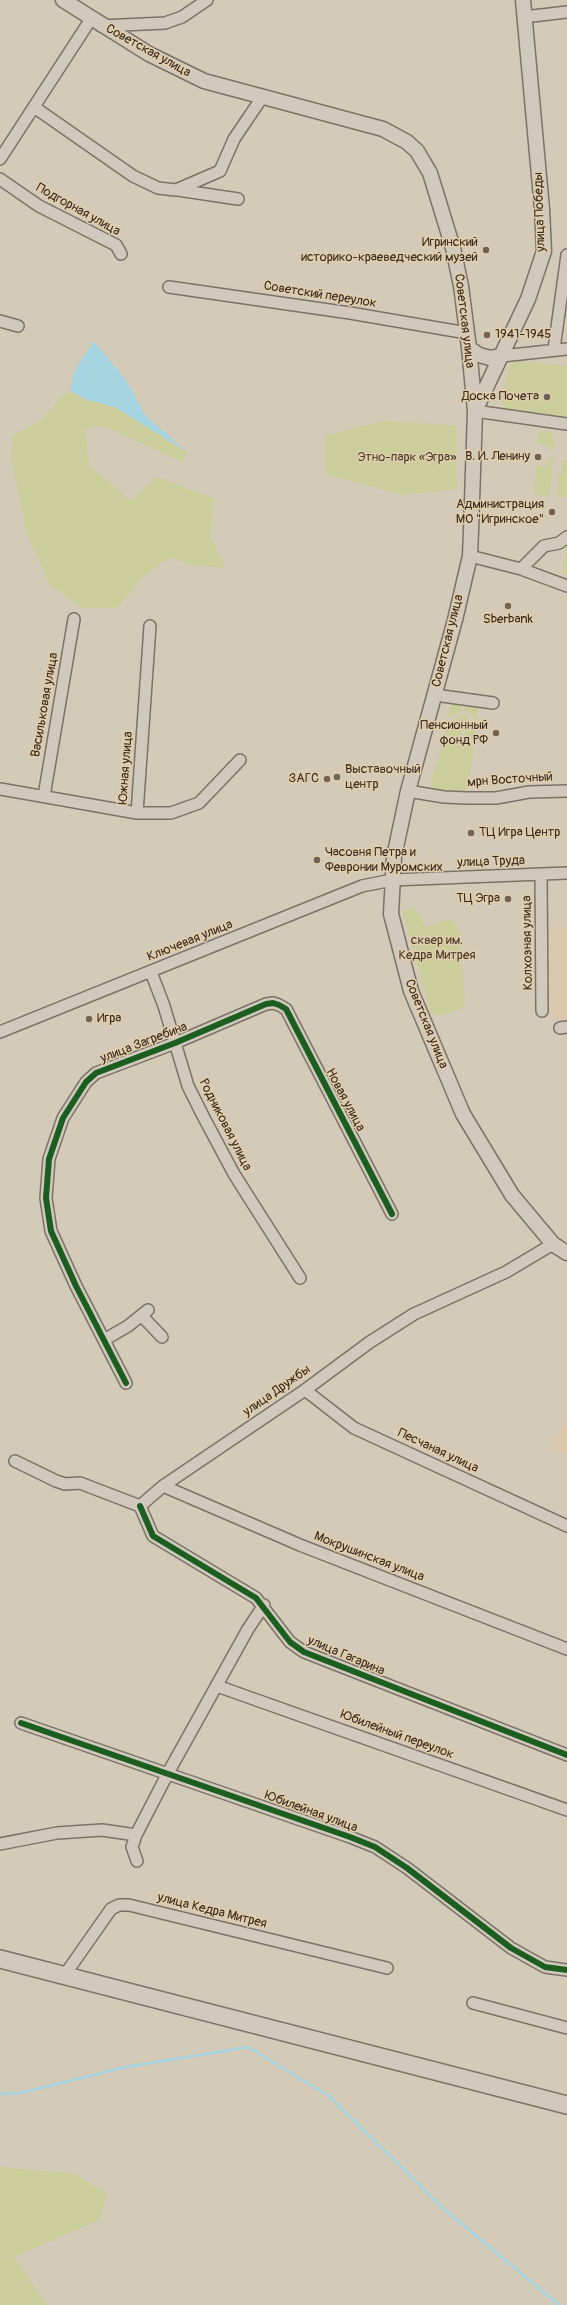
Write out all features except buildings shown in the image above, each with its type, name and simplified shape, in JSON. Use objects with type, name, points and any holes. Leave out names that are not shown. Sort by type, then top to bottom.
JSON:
[{"type":"highway","points":[[0,1959],[567,2105]]},
{"type":"main road","name":"Советская улица","points":[[63,0],[149,54],[204,80],[383,129],[407,142],[417,151],[430,173],[449,233],[461,286],[475,411],[475,461],[470,556],[435,695],[408,791],[394,857],[391,914],[411,991],[463,1114],[512,1194],[553,1244],[567,1253]]},
{"type":"main road","name":"улица Победы","points":[[475,411],[533,288],[544,251],[542,209],[523,0]]},
{"type":"main road","points":[[468,348],[479,355],[490,358],[502,356]]},
{"type":"street","points":[[0,159],[34,107],[96,22],[165,23],[182,17],[207,0]]},
{"type":"street","points":[[524,17],[567,12]]},
{"type":"street","points":[[176,190],[220,171],[234,139],[263,96]]},
{"type":"street","points":[[34,107],[146,184],[238,199]]},
{"type":"street","name":"Подгорная улица","points":[[0,179],[39,206],[116,245],[121,254]]},
{"type":"street","points":[[554,349],[567,255]]},
{"type":"street","name":"Советский переулок","points":[[169,287],[350,313],[467,333]]},
{"type":"street","points":[[0,321],[18,326]]},
{"type":"street","points":[[502,356],[554,349],[567,349]]},
{"type":"street","points":[[475,411],[567,424]]},
{"type":"street","points":[[521,569],[544,546],[560,543],[567,537]]},
{"type":"street","points":[[470,556],[521,569],[567,586]]},
{"type":"street","name":"Васильковая улица","points":[[44,796],[74,619]]},
{"type":"street","name":"Южная улица","points":[[150,626],[136,813],[171,813],[199,803],[240,760]]},
{"type":"street","points":[[435,695],[493,703]]},
{"type":"street","points":[[0,789],[136,813]]},
{"type":"street","name":"мрн Восточный","points":[[408,791],[444,797],[496,798],[529,792],[567,790]]},
{"type":"street","name":"улица Труда","points":[[392,880],[567,873]]},
{"type":"street","name":"Колхозная улица","points":[[541,874],[542,1011]]},
{"type":"street","name":"Ключевая улица","points":[[0,1032],[362,886],[392,880]]},
{"type":"street","name":"Родниковая улица","points":[[151,972],[164,1006],[188,1086],[234,1174],[300,1278]]},
{"type":"street","name":"улица Загребина","points":[[126,1383],[76,1286],[51,1231],[46,1198],[48,1159],[63,1118],[86,1082],[96,1073],[273,1003]]},
{"type":"street","name":"Новая улица","points":[[273,1003],[286,1010],[392,1214]]},
{"type":"street","name":"улица Дружбы","points":[[140,1506],[163,1486],[305,1390],[370,1342],[414,1314],[506,1272],[553,1244]]},
{"type":"street","points":[[104,1340],[145,1313],[162,1337]]},
{"type":"street","name":"Песчаная улица","points":[[305,1390],[354,1428],[567,1526]]},
{"type":"street","points":[[15,1461],[56,1481],[65,1484],[80,1483],[140,1506]]},
{"type":"street","name":"Мокрушинская улица","points":[[163,1486],[300,1546],[567,1649]]},
{"type":"street","name":"улица Гагарина","points":[[140,1506],[153,1536],[256,1598],[264,1605],[290,1642],[304,1652],[567,1755]]},
{"type":"street","points":[[137,1861],[132,1847],[136,1835],[168,1773],[264,1605]]},
{"type":"street","name":"Юбилейный переулок","points":[[217,1686],[567,1810]]},
{"type":"street","name":"Юбилейная улица","points":[[21,1723],[168,1773],[375,1847],[407,1868],[511,1948],[545,1967],[567,1970]]},
{"type":"street","points":[[0,1844],[57,1833],[86,1831],[102,1830],[136,1835]]},
{"type":"street","name":"улица Кедра Митрея","points":[[64,1976],[111,1909],[119,1905],[130,1905],[387,1968]]},
{"type":"street","points":[[473,2003],[567,2028]]},
{"type":"shaded area","points":[[567,927],[567,1021],[560,1021],[548,1009],[545,928]]},
{"type":"shaded area","points":[[567,1420],[567,1457],[551,1446]]},
{"type":"green space","points":[[514,360],[567,366],[567,419],[504,410],[502,402],[510,364]]},
{"type":"green space","points":[[70,391],[88,400],[115,407],[187,452],[183,462],[104,426],[85,429],[89,465],[131,501],[157,477],[214,498],[210,534],[225,568],[196,566],[169,557],[141,579],[117,608],[82,608],[50,585],[27,533],[11,458],[13,435],[43,419],[62,396]]},
{"type":"green space","name":"Этно-парк «Эгра»","points":[[383,421],[456,425],[457,489],[403,495],[326,474],[325,436]]},
{"type":"green space","points":[[539,431],[552,432],[552,440],[555,441],[555,449],[547,449],[547,445],[538,444]]},
{"type":"green space","points":[[547,458],[554,458],[549,496],[534,495],[536,466],[547,467]]},
{"type":"green space","points":[[563,460],[567,460],[567,497],[557,497],[558,474],[562,474]]},
{"type":"green space","points":[[567,546],[567,575],[562,574]]},
{"type":"green space","points":[[451,703],[463,705],[462,710],[457,713],[454,718],[448,717]]},
{"type":"green space","points":[[466,705],[478,707],[477,720],[474,720],[472,714],[465,711]]},
{"type":"green space","points":[[461,714],[465,714],[469,720],[465,726],[461,726],[457,722],[457,718]]},
{"type":"green space","points":[[448,720],[454,721],[456,726],[462,729],[462,735],[458,735],[458,737],[444,736]]},
{"type":"green space","points":[[474,723],[477,723],[476,739],[465,738],[465,730],[471,727]]},
{"type":"green space","points":[[443,741],[457,742],[456,744],[462,745],[462,743],[474,744],[468,788],[461,794],[456,795],[433,790],[432,779]]},
{"type":"green space","name":"сквер им. Кедра Митрея","points":[[415,907],[425,927],[451,919],[460,932],[465,1005],[462,1008],[443,1015],[431,1013],[402,911]]},
{"type":"green space","points":[[0,2167],[76,2174],[108,2194],[99,2220],[14,2257],[47,2305],[0,2305]]},
{"type":"water","points":[[94,341],[126,380],[145,415],[187,452],[115,407],[88,400],[70,391],[75,370]]},
{"type":"waterway","points":[[0,2094],[20,2093],[126,2067],[248,2047],[329,2096],[443,2208],[559,2305]]},
{"type":"cycle path","points":[[126,1383],[76,1286],[51,1231],[46,1198],[49,1159],[63,1118],[86,1082],[96,1073],[175,1043],[266,1004],[273,1003],[279,1005],[286,1009],[392,1214]]},
{"type":"cycle path","points":[[140,1506],[153,1536],[256,1598],[290,1642],[304,1652],[567,1755]]},
{"type":"cycle path","points":[[21,1723],[375,1847],[407,1868],[511,1948],[545,1967],[567,1970]]},
{"type":"place","name":"Игринский историко-краеведческий музей","points":[[486,250]]},
{"type":"place","name":"1941-1945","points":[[487,335]]},
{"type":"place","name":"Доска Почета","points":[[547,397]]},
{"type":"place","name":"В. И. Ленину","points":[[538,457]]},
{"type":"place","name":"Администрация МО \"Игринское\"","points":[[552,512]]},
{"type":"place","name":"Sberbank","points":[[508,606]]},
{"type":"place","name":"Пенсионный фонд РФ","points":[[496,733]]},
{"type":"place","name":"Выставочный центр","points":[[337,777]]},
{"type":"place","name":"ЗАГС","points":[[327,779]]},
{"type":"place","name":"ТЦ Игра Центр","points":[[471,833]]},
{"type":"place","name":"Часовня Петра и Февронии Муромских","points":[[317,860]]},
{"type":"place","name":"ТЦ Эгра","points":[[508,899]]},
{"type":"place","name":"Игра","points":[[89,1019]]}]
